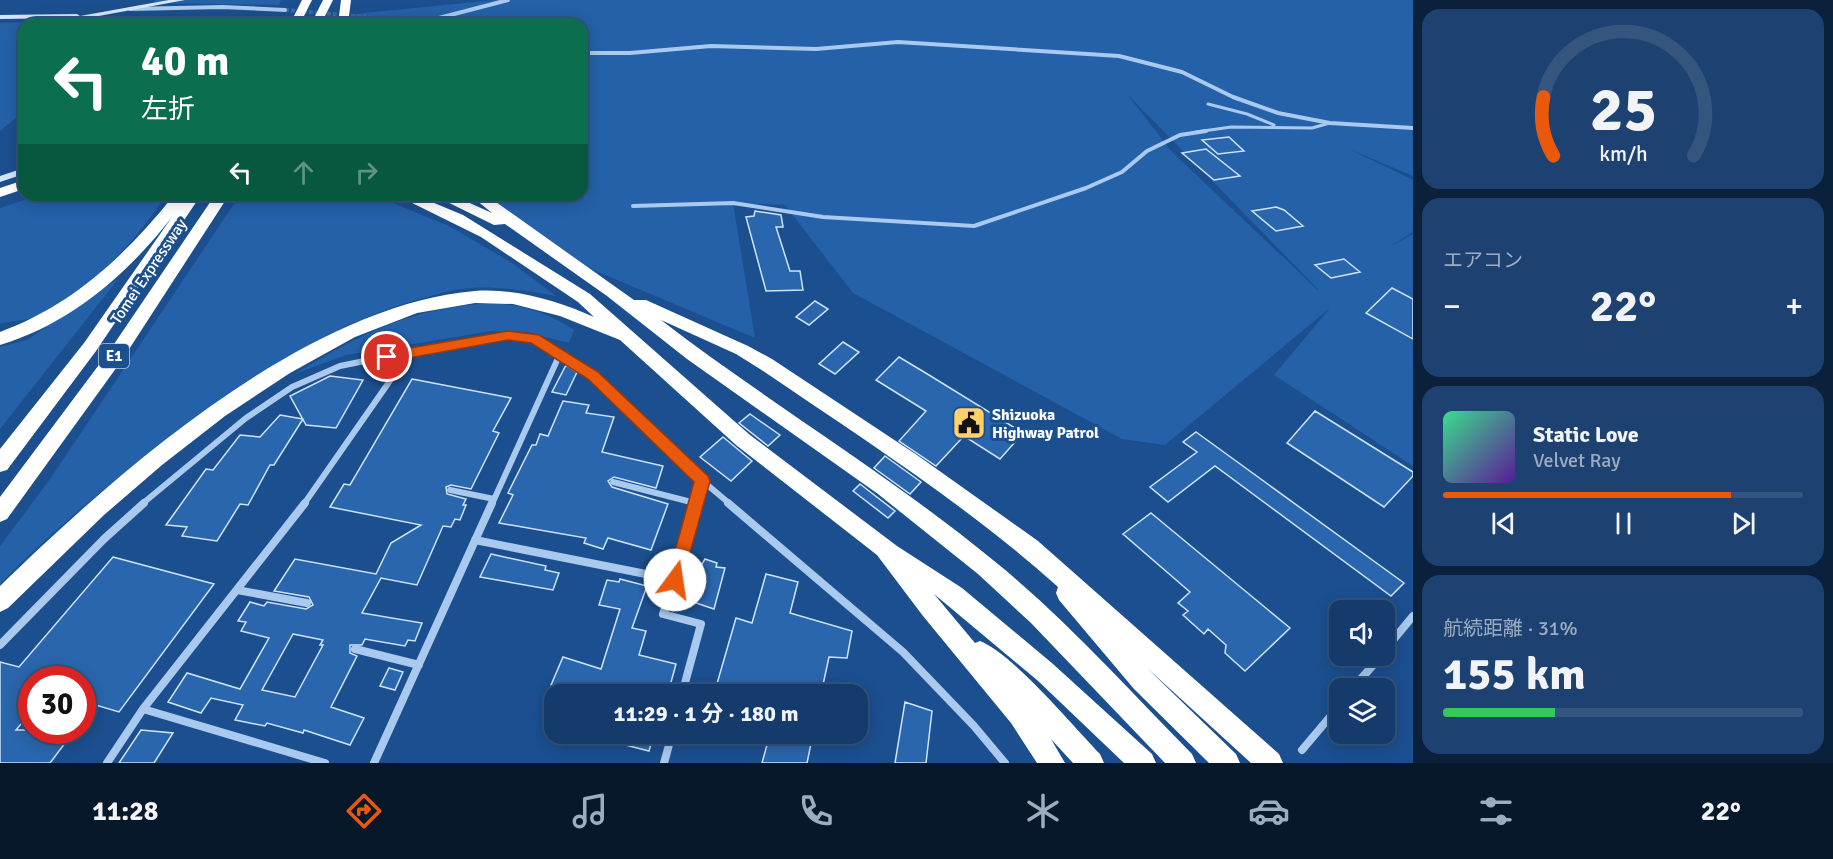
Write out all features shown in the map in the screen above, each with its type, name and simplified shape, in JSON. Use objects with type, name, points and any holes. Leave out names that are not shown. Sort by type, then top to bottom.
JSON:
[{"type":"highway","points":[[298,18],[307,0]]},
{"type":"highway","points":[[319,18],[327,0]]},
{"type":"highway","points":[[344,18],[346,0]]},
{"type":"highway","points":[[0,193],[18,186]]},
{"type":"highway","points":[[0,201],[18,195]]},
{"type":"highway","points":[[0,339],[57,314],[99,284],[121,266],[155,229],[176,201]]},
{"type":"highway","name":"Tomei Expressway","points":[[0,464],[90,347],[190,201]]},
{"type":"highway","name":"Tomei Expressway","points":[[0,513],[116,355],[218,201]]},
{"type":"highway","points":[[417,201],[458,218],[523,255],[584,298],[743,440],[885,548],[954,595],[1045,672],[1143,763]]},
{"type":"highway","points":[[458,201],[542,244]]},
{"type":"highway","points":[[485,201],[542,244],[613,292],[693,354],[885,488],[986,567],[1039,615],[1183,763]]},
{"type":"highway","points":[[613,292],[742,350],[910,461],[1030,548],[1270,763]]},
{"type":"highway","points":[[0,601],[110,500],[215,415],[305,357],[386,316],[430,304],[474,297],[527,300],[571,312],[633,341]]},
{"type":"highway","points":[[885,548],[931,608],[1020,714],[1052,763]]},
{"type":"highway","points":[[1030,548],[1142,681],[1227,763]]},
{"type":"highway","points":[[931,608],[1016,684],[1091,763]]},
{"type":"street","points":[[0,17],[86,16],[182,0]]},
{"type":"street","points":[[439,18],[508,0]]},
{"type":"street","points":[[130,9],[222,7],[285,10]]},
{"type":"street","points":[[81,18],[86,16]]},
{"type":"street","points":[[588,53],[630,53],[701,46],[825,48],[898,42],[1119,56],[1182,72],[1278,113],[1330,123],[1413,128]]},
{"type":"street","points":[[0,179],[18,173]]},
{"type":"street","points":[[0,645],[104,539],[165,484],[246,418],[292,387],[340,366],[508,336],[534,338],[593,376],[702,481],[903,652],[974,726],[1005,763]]},
{"type":"street","points":[[107,763],[143,709],[302,508],[411,352]]},
{"type":"street","points":[[374,763],[559,356]]},
{"type":"street","points":[[685,684],[701,624],[663,614],[675,580],[702,481]]},
{"type":"street","points":[[613,482],[695,503]]},
{"type":"street","points":[[450,490],[494,499]]},
{"type":"street","points":[[476,540],[675,580]]},
{"type":"street","points":[[237,590],[307,603]]},
{"type":"street","points":[[1395,638],[1413,616]]},
{"type":"street","points":[[355,649],[419,665]]},
{"type":"street","points":[[1362,678],[1372,666]]},
{"type":"street","points":[[143,709],[325,763]]},
{"type":"street","points":[[1302,750],[1329,718]]},
{"type":"street","points":[[664,763],[669,744]]},
{"type":"lane","points":[[1208,104],[1246,114],[1278,126]]},
{"type":"lane","points":[[633,206],[733,203],[823,217],[974,226],[1086,188],[1122,172],[1147,151],[1180,135],[1213,128],[1278,126],[1312,128],[1330,123]]},
{"type":"shaded area","points":[[156,0],[281,0],[279,5],[153,3]]},
{"type":"shaded area","points":[[495,0],[1413,0],[1413,176],[1349,149],[1413,180],[1413,232],[1389,247],[1413,234],[1413,466],[1274,375],[1330,308],[1165,445],[1122,439],[853,293],[785,205],[733,203],[755,338],[560,256],[491,201],[588,201],[588,18],[354,18],[354,14]],"holes":[[[1127,94],[1318,289],[1172,152]]]},
{"type":"shaded area","points":[[0,23],[18,23],[18,116],[0,131]]},
{"type":"shaded area","points":[[22,201],[162,201],[124,249],[90,282],[52,308],[31,318],[0,324],[0,208]]},
{"type":"shaded area","points":[[236,201],[388,201],[451,227],[512,263],[556,296],[502,288],[456,290],[382,312],[321,338],[237,390],[159,446],[65,522],[0,584],[0,546],[50,479]]},
{"type":"shaded area","points":[[119,278],[0,429],[0,347],[27,340]]},
{"type":"shaded area","points":[[495,303],[517,306],[555,319],[574,330],[569,343],[526,332],[492,331],[346,355],[295,374],[343,346],[390,324],[439,310]]},
{"type":"building","points":[[1229,137],[1244,151],[1218,154],[1202,140]]},
{"type":"building","points":[[1206,149],[1240,176],[1214,180],[1182,153]]},
{"type":"building","points":[[1276,207],[1284,210],[1303,226],[1276,231],[1252,211]]},
{"type":"building","points":[[755,211],[781,215],[783,227],[776,227],[790,271],[800,271],[803,290],[766,291],[746,217],[754,216]]},
{"type":"building","points":[[1344,259],[1360,272],[1331,278],[1315,265]]},
{"type":"building","points":[[1392,288],[1413,299],[1413,339],[1366,313]]},
{"type":"building","points":[[815,301],[828,309],[809,325],[796,317]]},
{"type":"building","points":[[843,342],[859,352],[835,374],[819,364]]},
{"type":"building","points":[[899,357],[1023,433],[1000,459],[964,436],[936,466],[899,441],[926,411],[876,380]]},
{"type":"building","points":[[566,365],[577,372],[566,395],[552,392]]},
{"type":"building","points":[[330,376],[363,380],[336,428],[306,425],[290,396]]},
{"type":"building","points":[[412,379],[511,398],[493,431],[499,433],[471,489],[451,485],[446,487],[447,494],[466,499],[463,505],[466,505],[460,520],[455,519],[451,527],[443,526],[417,585],[381,578],[362,613],[422,623],[415,641],[408,640],[405,646],[365,639],[362,645],[350,645],[350,653],[357,656],[331,707],[364,718],[350,745],[304,730],[303,733],[267,723],[265,726],[235,720],[243,705],[211,698],[201,713],[168,702],[187,673],[240,689],[269,638],[241,631],[246,622],[238,621],[250,602],[264,606],[267,602],[306,609],[313,605],[309,597],[274,591],[295,559],[376,574],[391,543],[421,525],[330,507],[344,484],[350,485]],"holes":[[[293,634],[323,640],[320,645],[323,645],[295,697],[262,690]]]},
{"type":"building","points":[[563,401],[589,405],[586,413],[614,417],[602,452],[663,466],[656,488],[614,477],[608,481],[612,487],[668,504],[651,550],[608,538],[603,549],[584,543],[586,538],[499,523],[513,495],[508,493],[532,445],[536,445],[540,434],[548,436]]},
{"type":"building","points":[[1315,411],[1413,472],[1413,476],[1384,507],[1287,443]]},
{"type":"building","points":[[750,414],[780,435],[768,446],[739,423]]},
{"type":"building","points":[[280,415],[303,419],[274,465],[270,465],[248,505],[240,504],[217,541],[182,536],[187,527],[166,525],[206,469],[213,470],[240,435],[260,437]]},
{"type":"building","points":[[1196,432],[1404,583],[1391,596],[1215,466],[1168,502],[1150,487],[1197,452],[1183,442]]},
{"type":"building","points":[[723,437],[752,461],[731,481],[700,457]]},
{"type":"building","points":[[885,456],[921,482],[910,494],[874,468]]},
{"type":"building","points":[[860,484],[895,511],[888,518],[853,491]]},
{"type":"building","points":[[1151,513],[1290,628],[1245,671],[1225,653],[1226,645],[1208,629],[1204,634],[1183,615],[1188,611],[1178,603],[1190,592],[1123,534]]},
{"type":"building","points":[[491,554],[546,566],[545,570],[559,573],[553,590],[480,577]]},
{"type":"building","points":[[113,557],[214,584],[119,712],[96,705],[96,666],[20,666]]},
{"type":"building","points":[[705,559],[717,563],[716,567],[725,568],[714,609],[684,599],[695,561],[702,564]]},
{"type":"building","points":[[766,574],[798,582],[790,613],[852,631],[847,658],[829,657],[823,684],[717,684],[736,618],[752,623]]},
{"type":"building","points":[[620,579],[647,586],[632,628],[646,631],[639,655],[676,664],[670,684],[551,684],[563,657],[601,669],[620,609],[599,605],[607,580],[619,582]]},
{"type":"building","points":[[0,662],[18,667],[18,728],[16,730],[18,730],[18,744],[64,744],[50,763],[0,763]]},
{"type":"building","points":[[389,668],[403,672],[395,690],[380,686]]},
{"type":"building","points":[[905,702],[932,711],[926,763],[895,763]]},
{"type":"building","points":[[141,730],[173,733],[154,763],[119,763]]},
{"type":"building","points":[[622,744],[651,744],[649,751]]},
{"type":"building","points":[[767,744],[811,744],[807,763],[762,763]]},
{"type":"tunnel","points":[[285,10],[379,18]]},
{"type":"place","name":"Shizuoka Highway Patrol","points":[[969,423]]},
{"type":"route","points":[[387,357],[438,346],[508,336],[534,338],[593,376],[702,481],[675,580]]}]
